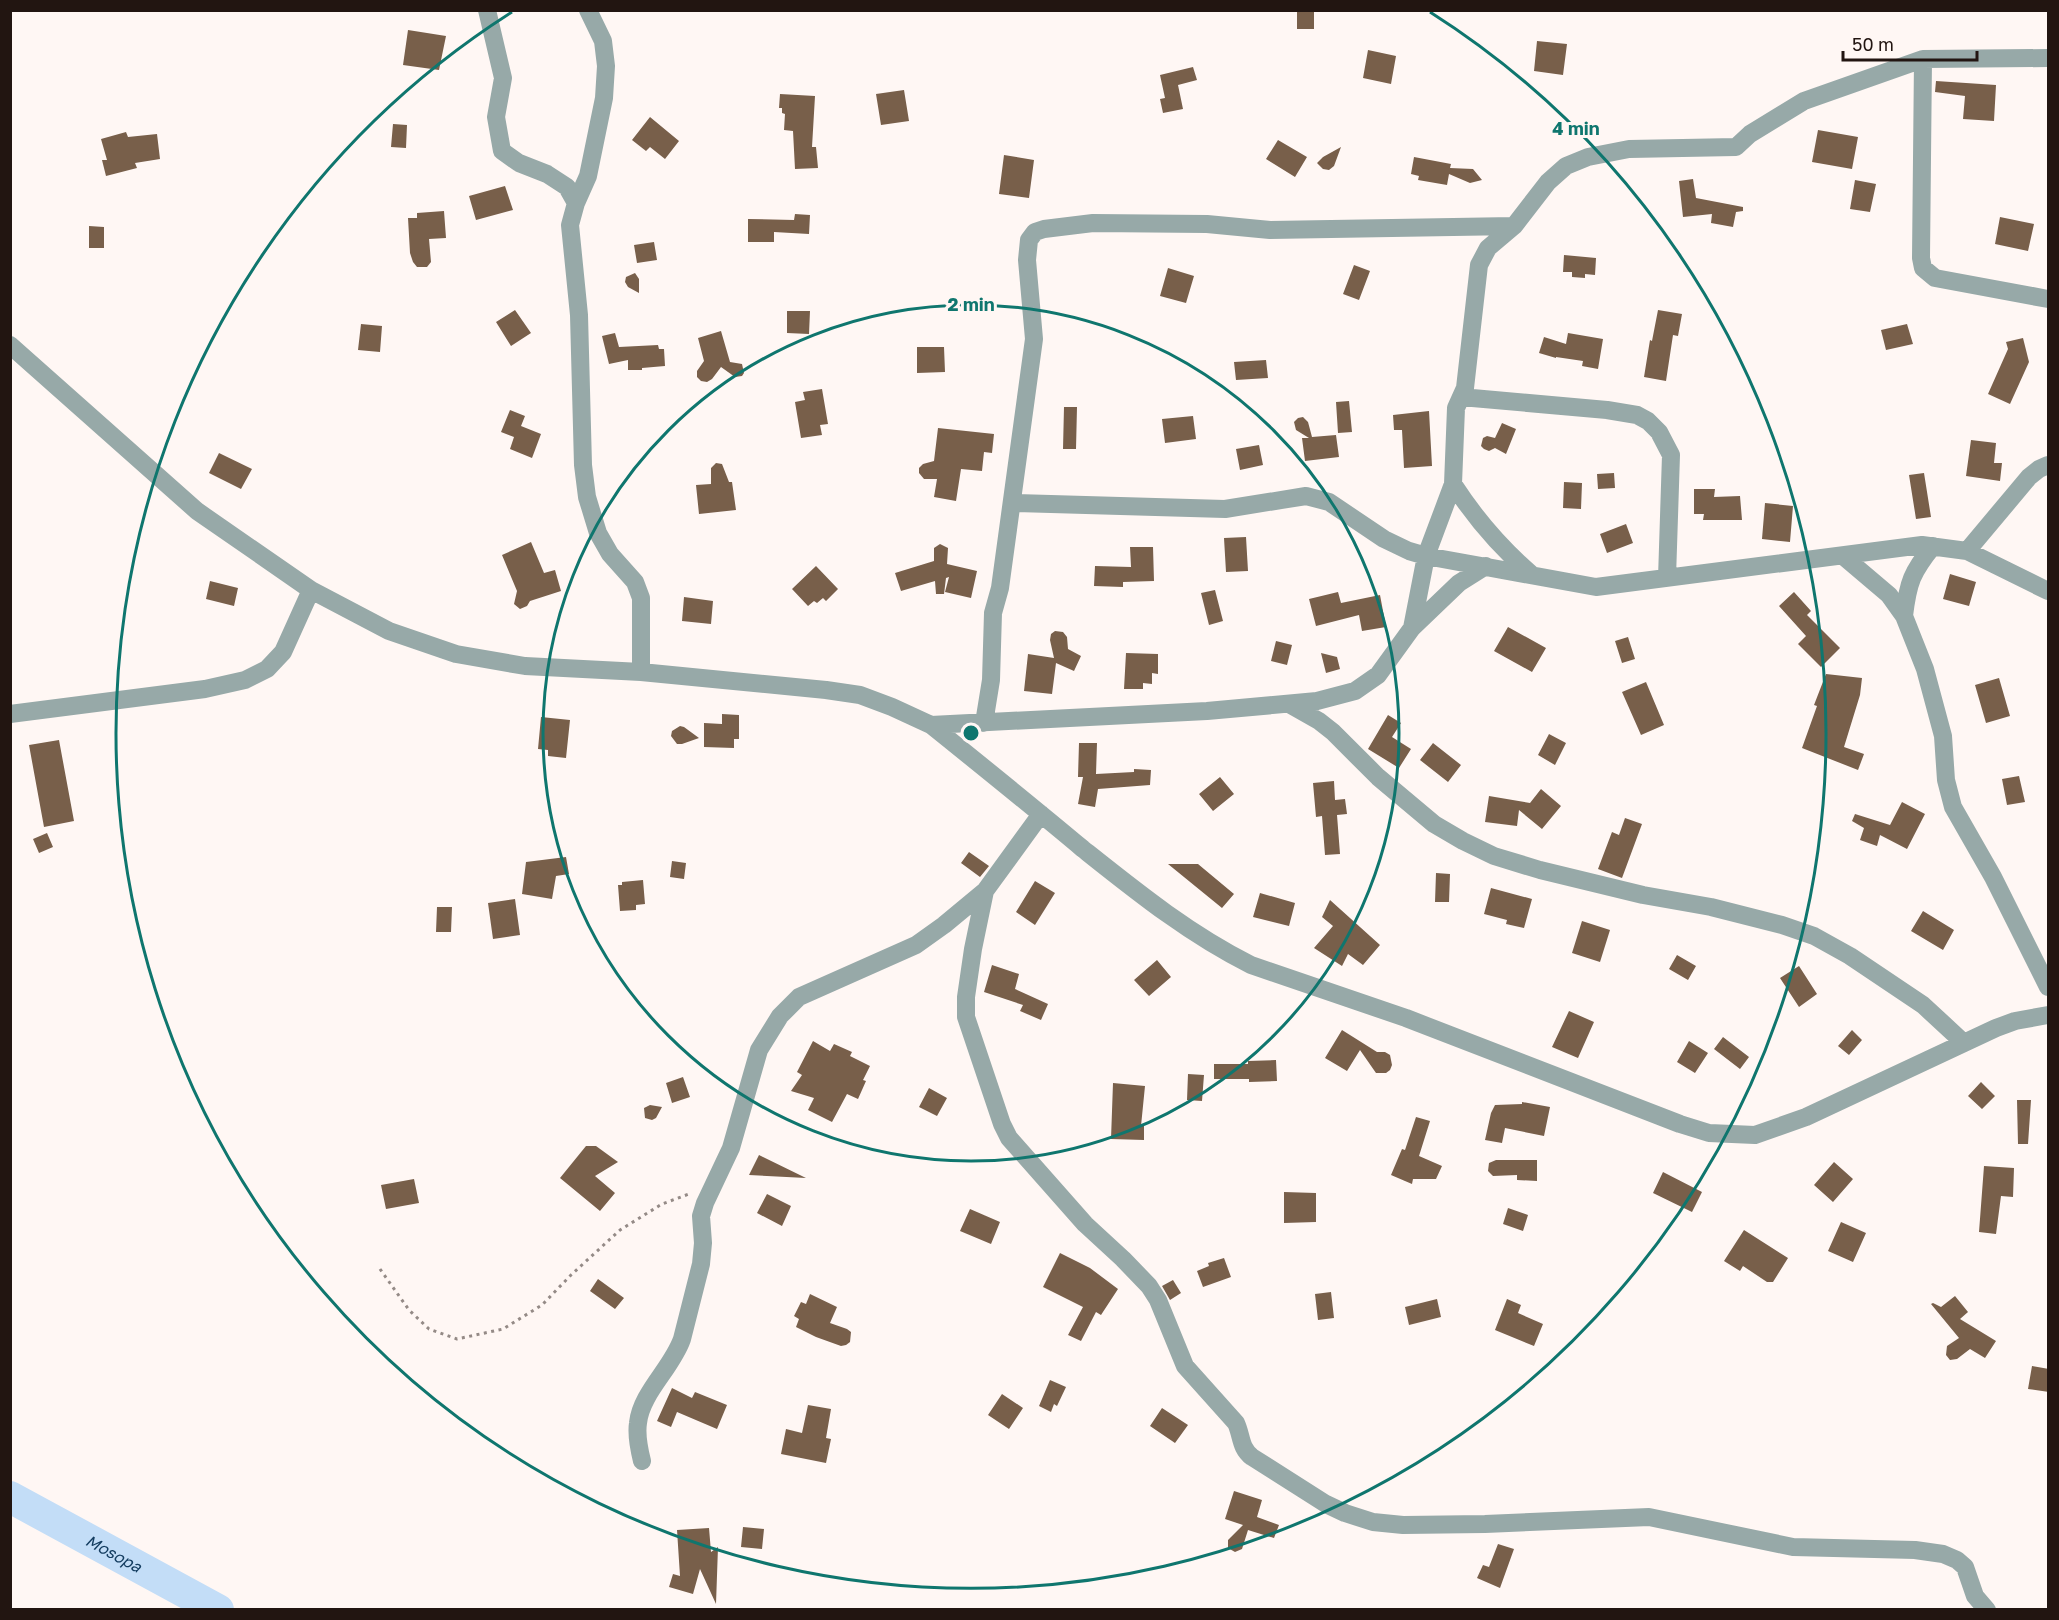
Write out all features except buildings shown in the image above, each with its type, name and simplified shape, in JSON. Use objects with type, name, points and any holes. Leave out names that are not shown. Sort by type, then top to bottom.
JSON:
[{"type":"street","points":[[487,10],[503,78],[496,117],[502,151],[519,163],[547,174],[567,188],[576,203]]},
{"type":"street","points":[[588,10],[603,41],[606,66],[604,98],[588,176],[576,203],[570,225],[579,315],[583,465],[587,497],[598,533],[610,554],[635,582],[641,598],[641,672]]},
{"type":"street","points":[[1412,628],[1426,556],[1453,484],[1456,408],[1465,388],[1479,265],[1488,248],[1514,226],[1548,182],[1566,166],[1588,157],[1629,149],[1736,147],[1750,135],[1804,101],[1923,59],[2049,58]]},
{"type":"street","points":[[1923,59],[1921,258],[1923,268],[1935,278],[2049,299]]},
{"type":"street","points":[[984,723],[991,680],[993,613],[1000,588],[1034,339],[1027,260],[1029,240],[1035,232],[1093,224],[1207,225],[1270,230],[1514,226]]},
{"type":"street","points":[[10,345],[197,511],[311,591],[389,631],[456,654],[525,666],[641,672],[814,688],[860,695],[892,706],[931,725],[1138,894],[1227,953],[1251,965],[1406,1018],[1680,1124],[1709,1133],[1755,1135],[1773,1130],[2015,1021],[2049,1015]]},
{"type":"street","points":[[1461,397],[1607,410],[1637,415],[1648,421],[1663,439],[1671,455],[1667,578]]},
{"type":"street","points":[[1967,551],[2029,477],[2049,465]]},
{"type":"street","points":[[1453,484],[1469,508],[1509,555],[1531,574]]},
{"type":"street","points":[[1012,503],[1225,510],[1306,496],[1329,502],[1384,539],[1409,551],[1596,587],[1899,547],[1933,546],[1967,551],[2049,591]]},
{"type":"street","points":[[1904,616],[1910,579],[1933,546]]},
{"type":"street","points":[[1843,556],[1889,595],[1904,616],[1925,669],[1943,736],[1946,780],[1953,807],[1993,877],[2049,987]]},
{"type":"street","points":[[931,725],[1207,711],[1317,701],[1355,691],[1378,675],[1412,628],[1459,583],[1486,566]]},
{"type":"street","points":[[10,714],[205,689],[245,680],[267,669],[283,652],[311,591]]},
{"type":"street","points":[[1289,704],[1333,732],[1378,777],[1434,824],[1462,841],[1494,856],[1539,870],[1643,895],[1711,907],[1782,925],[1814,936],[1850,956],[1923,1005],[1964,1043]]},
{"type":"street","points":[[642,1461],[638,1444],[638,1422],[648,1397],[674,1357],[682,1339],[703,1252],[701,1216],[731,1148],[759,1050],[770,1029],[788,1006],[799,997],[916,945],[944,925],[985,891],[1041,814]]},
{"type":"street","points":[[985,891],[973,949],[966,997],[966,1017],[1002,1124],[1009,1138],[1085,1224],[1149,1286],[1158,1300],[1185,1365],[1236,1424],[1245,1452],[1326,1503],[1345,1513],[1373,1522],[1403,1525],[1485,1524],[1648,1517],[1793,1547],[1915,1550],[1943,1554],[1957,1560],[1965,1567],[1975,1596],[1987,1610]]},
{"type":"path","points":[[380,1269],[409,1311],[429,1329],[457,1339],[503,1329],[542,1305],[620,1230],[662,1204],[714,1186]]},
{"type":"waterway","name":"Mosopa","points":[[10,1497],[218,1610]]}]
